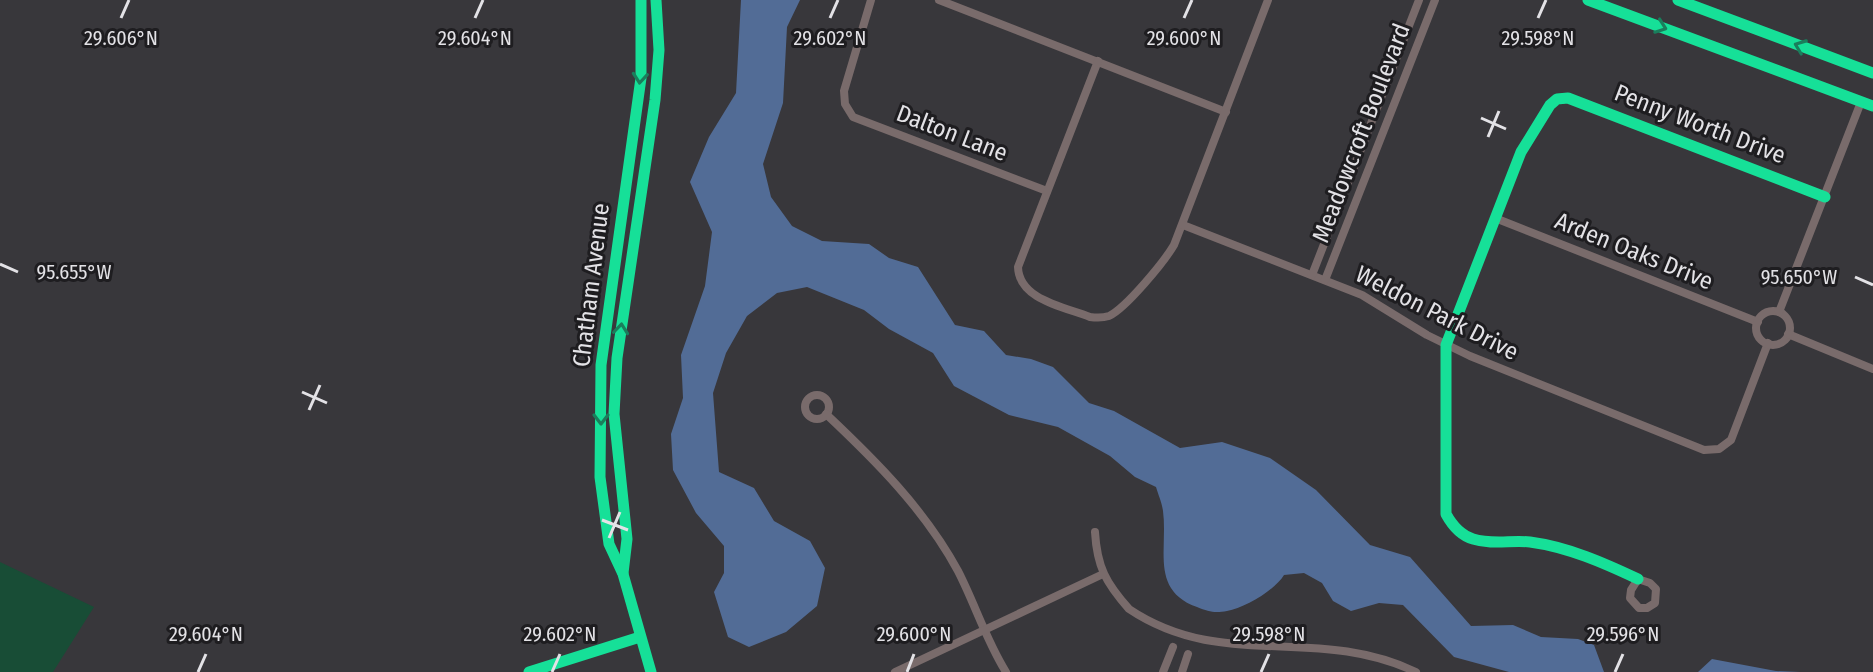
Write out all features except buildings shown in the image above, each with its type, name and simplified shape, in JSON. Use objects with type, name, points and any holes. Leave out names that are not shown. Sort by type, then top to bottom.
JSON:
[{"type":"street","name":"Chatham Avenue","points":[[641,0],[641,78],[601,365],[600,477],[609,544],[623,574],[651,672]]},
{"type":"street","name":"Chatham Avenue","points":[[623,574],[627,539],[614,414],[625,292],[655,100],[659,50],[656,0]]},
{"type":"street","name":"Dalton Lane","points":[[871,0],[844,91],[846,108],[856,119],[1047,191]]},
{"type":"street","points":[[939,0],[1226,112]]},
{"type":"street","points":[[1098,61],[1018,267],[1020,281],[1028,292],[1090,317],[1105,317],[1118,310],[1174,245],[1268,0]]},
{"type":"street","name":"Meadowcroft Boulevard","points":[[1312,275],[1419,0]]},
{"type":"street","name":"Meadowcroft Boulevard","points":[[1325,280],[1435,0]]},
{"type":"street","points":[[1588,0],[1867,104]]},
{"type":"street","points":[[1678,0],[1873,73]]},
{"type":"street","points":[[1867,104],[1863,97],[1873,93]]},
{"type":"street","name":"Penny Worth Drive","points":[[1495,218],[1521,152],[1547,109],[1557,99],[1574,99],[1825,197]]},
{"type":"street","points":[[1779,312],[1825,197],[1867,104]]},
{"type":"street","points":[[1495,218],[1446,345],[1445,505],[1450,521],[1458,531],[1481,540],[1523,541],[1557,547],[1590,557],[1638,579]]},
{"type":"street","name":"Arden Oaks Drive","points":[[1495,218],[1758,322]]},
{"type":"street","name":"Weldon Park Drive","points":[[1183,225],[1325,280],[1382,305],[1446,345],[1700,449],[1719,449],[1731,440],[1768,343]]},
{"type":"street","points":[[1767,312],[1779,312],[1789,320],[1788,334],[1780,343],[1768,343],[1757,333],[1758,322],[1767,312]]},
{"type":"street","points":[[1788,334],[1873,369]]},
{"type":"street","points":[[826,414],[879,464],[923,520],[957,570],[1006,672]]},
{"type":"street","points":[[1095,532],[1096,558],[1103,574],[1123,603],[1153,633]]},
{"type":"street","points":[[895,672],[1103,574]]},
{"type":"street","points":[[529,672],[640,637]]},
{"type":"street","points":[[1163,672],[1170,645],[1192,655],[1182,672]]},
{"type":"street","points":[[1321,659],[1352,655],[1377,658],[1416,672]]},
{"type":"green space","points":[[0,562],[94,607],[53,672],[0,672]]},
{"type":"water","points":[[741,0],[800,0],[787,27],[783,103],[763,164],[771,197],[792,226],[822,241],[869,244],[889,258],[918,267],[955,325],[984,331],[1006,355],[1053,367],[1089,403],[1114,411],[1180,448],[1222,442],[1270,458],[1316,490],[1370,545],[1410,557],[1471,626],[1513,625],[1541,637],[1578,639],[1594,645],[1604,672],[1509,672],[1454,657],[1403,605],[1379,603],[1351,611],[1333,601],[1322,583],[1304,573],[1284,575],[1267,592],[1227,611],[1209,611],[1182,600],[1167,579],[1164,567],[1163,511],[1156,487],[1135,477],[1110,456],[1058,427],[1009,415],[954,386],[933,353],[889,329],[864,310],[807,287],[777,293],[747,316],[726,353],[713,393],[719,472],[754,488],[774,521],[810,541],[825,568],[817,606],[786,632],[749,647],[728,637],[714,592],[724,573],[724,546],[696,513],[673,470],[671,434],[683,398],[681,355],[705,286],[712,232],[690,182],[709,137],[736,93]]},
{"type":"water","points":[[1712,659],[1776,671],[1800,672],[1698,672]]},
{"type":"traffic: fast","points":[[641,0],[641,78],[601,365],[600,477],[609,544],[623,574],[651,672]]},
{"type":"traffic: fast","points":[[623,573],[627,539],[614,414],[617,358],[655,100],[659,50],[656,0]]},
{"type":"traffic: fast","points":[[1588,0],[1873,106]]},
{"type":"traffic: fast","points":[[1678,0],[1873,73]]},
{"type":"traffic: fast","points":[[1638,579],[1558,548],[1530,542],[1473,539],[1457,529],[1446,514],[1446,345],[1521,152],[1550,105],[1557,99],[1568,98],[1825,197]]},
{"type":"traffic: fast","points":[[529,672],[640,637]]}]
